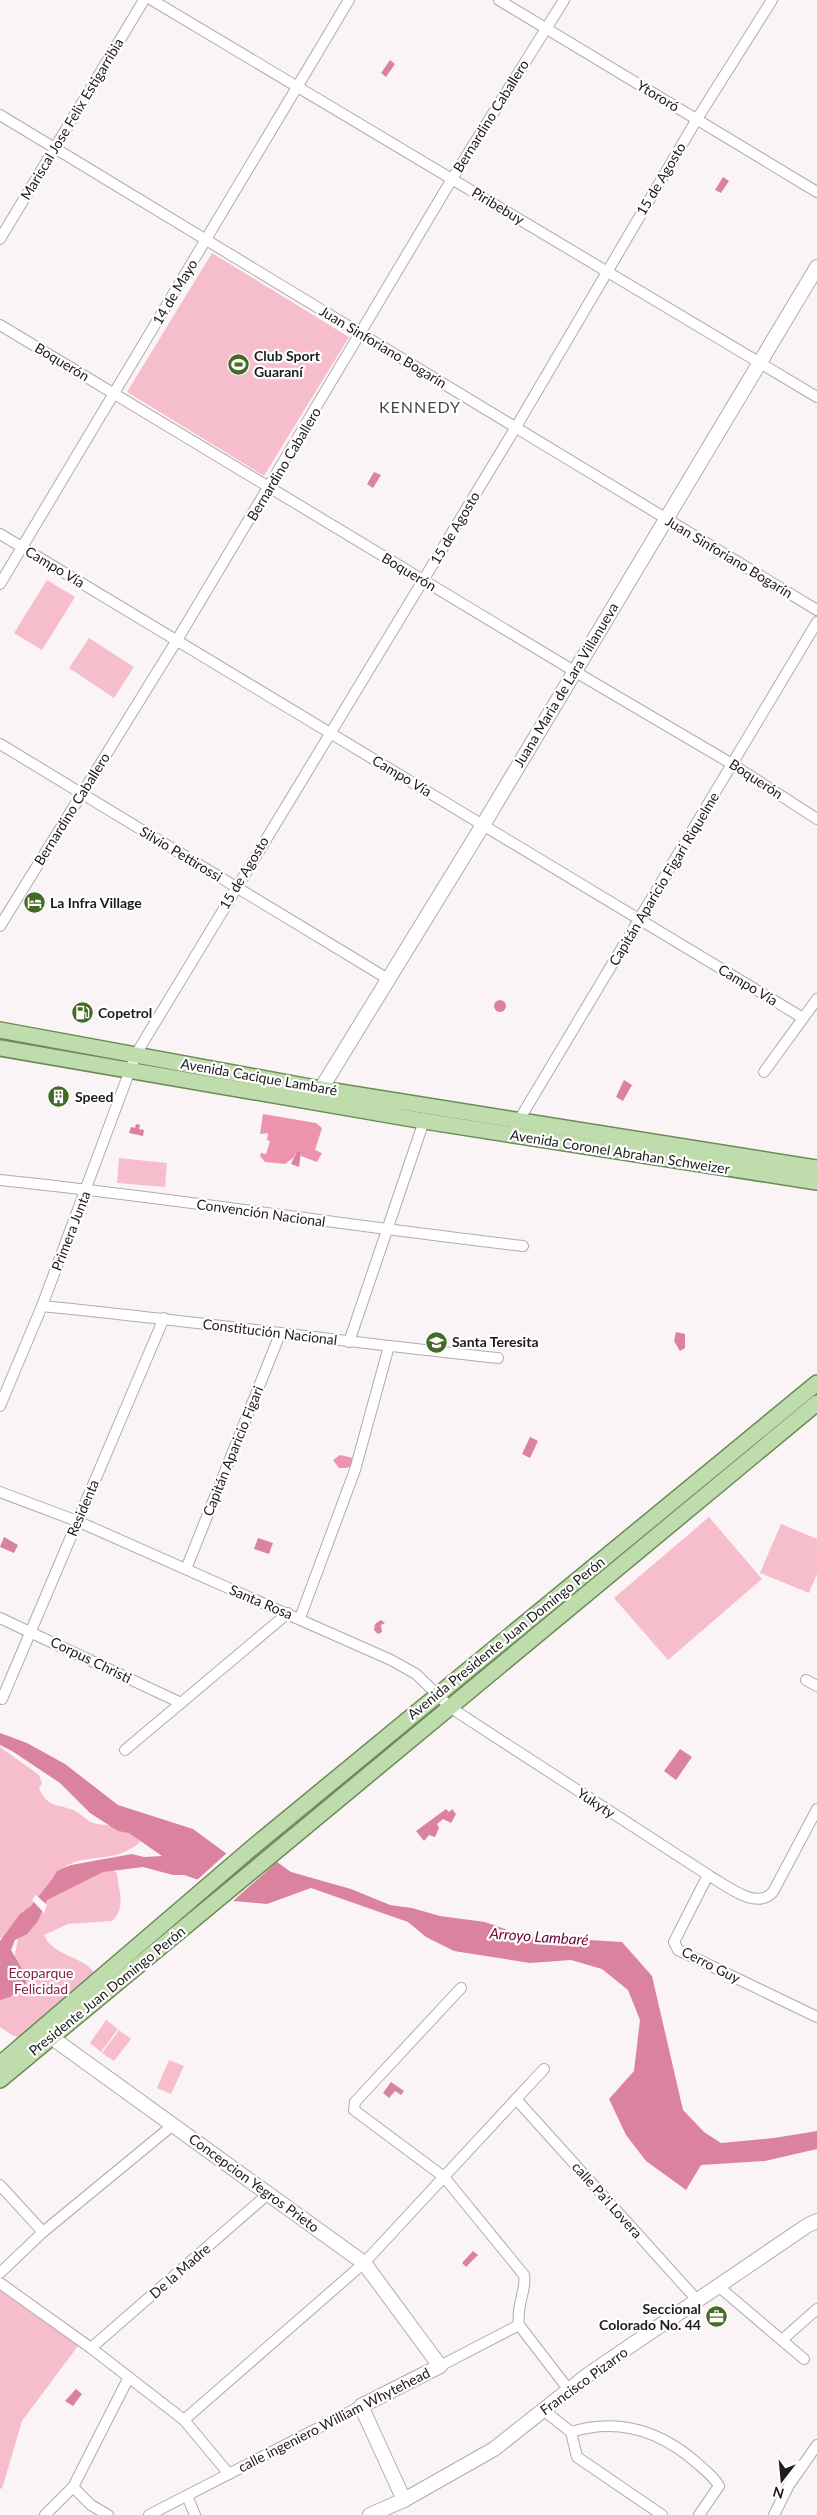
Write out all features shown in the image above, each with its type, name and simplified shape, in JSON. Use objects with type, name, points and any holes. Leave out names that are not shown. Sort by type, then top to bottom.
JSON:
[{"type":"main road","name":"Avenida Cacique Lambaré","points":[[0,1030],[321,1089],[519,1121]]},
{"type":"main road","name":"Avenida Cacique Lambaré","points":[[0,1048],[424,1121]]},
{"type":"main road","name":"Avenida Coronel Abrahan Schweizer","points":[[424,1121],[817,1182]]},
{"type":"main road","name":"Avenida Coronel Abrahan Schweizer","points":[[519,1121],[817,1168]]},
{"type":"main road","name":"Avenida Presidente Juan Domingo Perón","points":[[197,1896],[437,1694],[817,1383]]},
{"type":"main road","name":"Avenida Presidente Juan Domingo Perón","points":[[215,1902],[268,1856],[451,1708],[817,1403]]},
{"type":"main road","name":"Presidente Juan Domingo Perón","points":[[0,2080],[46,2033],[197,1896]]},
{"type":"main road","name":"Presidente Juan Domingo Perón","points":[[0,2064],[46,2033],[215,1902]]},
{"type":"street","name":"Mariscal Jose Felix Estigarribia","points":[[0,239],[56,149],[144,0]]},
{"type":"street","name":"Piribebuy","points":[[152,0],[817,397]]},
{"type":"street","name":"14 de Mayo","points":[[0,584],[349,0]]},
{"type":"street","name":"Ytororó","points":[[499,0],[817,192]]},
{"type":"street","name":"Bernardino Caballero","points":[[0,926],[270,488],[452,179],[564,0]]},
{"type":"street","name":"15 de Agosto","points":[[136,1054],[236,886],[516,427],[697,119],[772,0]]},
{"type":"street","name":"Juan Sinforiano Bogarín","points":[[0,115],[817,610]]},
{"type":"street","name":"Juana Maria de Lara Villanueva","points":[[313,1102],[483,825],[817,267]]},
{"type":"street","name":"Boquerón","points":[[0,325],[574,671],[732,764],[817,819]]},
{"type":"street","name":"Campo Vía","points":[[0,534],[803,1018]]},
{"type":"street","name":"Capitán Aparicio Figari Riquelme","points":[[510,1135],[817,622]]},
{"type":"street","name":"Silvio Pettirossi","points":[[0,744],[388,980]]},
{"type":"street","points":[[764,1072],[817,999]]},
{"type":"street","name":"Primera Junta","points":[[0,1406],[42,1306],[87,1189],[128,1070],[136,1054]]},
{"type":"street","points":[[349,1342],[385,1230],[424,1121]]},
{"type":"street","name":"Convención Nacional","points":[[0,1180],[87,1189],[385,1230],[523,1246]]},
{"type":"street","name":"Constitución Nacional","points":[[42,1306],[164,1318],[280,1334],[498,1358]]},
{"type":"street","name":"Residenta","points":[[2,1699],[164,1318]]},
{"type":"street","name":"Capitán Aparicio Figari","points":[[186,1569],[280,1334]]},
{"type":"street","points":[[300,1618],[355,1470],[389,1346]]},
{"type":"street","name":"Santa Rosa","points":[[0,1492],[77,1521],[300,1618],[391,1660],[416,1674],[437,1694]]},
{"type":"street","points":[[125,1750],[288,1613]]},
{"type":"street","name":"Corpus Christi","points":[[0,1618],[181,1703]]},
{"type":"street","points":[[806,1680],[817,1686]]},
{"type":"street","name":"Yukyty","points":[[437,1694],[451,1708],[708,1875],[750,1898],[760,1900],[768,1898],[773,1892],[817,1809]]},
{"type":"street","name":"Cerro Guy","points":[[708,1875],[674,1942],[678,1950],[817,2017]]},
{"type":"street","points":[[461,1988],[354,2106],[354,2110],[444,2177],[524,2275],[525,2281],[517,2312],[519,2325],[569,2390]]},
{"type":"street","name":"Concepcion Yegros Prieto","points":[[46,2033],[364,2263],[440,2366]]},
{"type":"street","points":[[184,2420],[364,2263],[544,2069]]},
{"type":"street","name":"calle Pa'i Lovera","points":[[516,2099],[698,2301]]},
{"type":"street","points":[[0,2273],[43,2232],[173,2125]]},
{"type":"street","points":[[0,2185],[43,2232]]},
{"type":"street","name":"De la Madre","points":[[91,2348],[268,2194]]},
{"type":"street","name":"Francisco Pizarro","points":[[370,2515],[404,2500],[459,2471],[494,2449],[569,2390],[718,2286],[808,2225],[817,2221]]},
{"type":"street","points":[[0,2283],[91,2348],[184,2420],[229,2474]]},
{"type":"street","points":[[718,2286],[804,2359]]},
{"type":"street","points":[[782,2340],[817,2309]]},
{"type":"street","name":"calle ingeniero William Whytehead","points":[[149,2515],[519,2325]]},
{"type":"street","points":[[45,2515],[73,2487],[129,2377]]},
{"type":"street","points":[[361,2406],[404,2500]]},
{"type":"street","points":[[543,2410],[571,2432],[576,2457],[662,2515]]},
{"type":"street","points":[[571,2432],[588,2427],[628,2426],[646,2431],[675,2446],[719,2483],[718,2489],[699,2515]]},
{"type":"street","points":[[774,2515],[789,2485],[817,2445]]},
{"type":"street","points":[[73,2487],[91,2505],[108,2515]]},
{"type":"street","points":[[187,2496],[195,2515]]},
{"type":"green space","name":"Club Sport Guaraní","points":[[212,253],[349,337],[264,476],[127,392]]},
{"type":"green space","points":[[47,580],[75,597],[42,650],[14,633]]},
{"type":"green space","points":[[89,638],[134,667],[114,698],[69,668]]},
{"type":"green space","points":[[0,1037],[113,1059],[112,1061],[0,1040]]},
{"type":"green space","points":[[119,1158],[167,1163],[165,1187],[117,1183]]},
{"type":"green space","points":[[709,1517],[762,1579],[668,1660],[614,1598]]},
{"type":"green space","points":[[781,1524],[817,1539],[817,1574],[809,1593],[760,1573]]},
{"type":"green space","points":[[430,1708],[433,1708],[60,2023],[58,2021]]},
{"type":"green space","name":"Ecoparque Felicidad","points":[[0,1747],[39,1775],[42,1783],[39,1789],[47,1801],[72,1809],[94,1823],[122,1826],[138,1833],[140,1842],[121,1854],[83,1860],[65,1867],[109,1868],[117,1873],[120,1898],[119,1910],[117,1916],[112,1921],[68,1924],[44,1935],[55,1948],[85,1964],[97,1977],[21,2038],[12,2035],[0,2027],[0,1958],[14,1960],[18,1938],[0,1938]]},
{"type":"green space","points":[[106,2020],[118,2029],[101,2052],[90,2043]]},
{"type":"green space","points":[[119,2030],[131,2039],[114,2061],[102,2053]]},
{"type":"green space","points":[[169,2060],[184,2066],[171,2094],[157,2088]]},
{"type":"green space","points":[[0,2288],[78,2346],[22,2421],[2,2489],[0,2488]]},
{"type":"shaded area","points":[[263,1114],[316,1123],[322,1128],[315,1150],[322,1153],[317,1162],[301,1156],[301,1152],[297,1151],[293,1158],[285,1164],[265,1162],[260,1156],[261,1153],[266,1154],[270,1141],[267,1140],[268,1133],[260,1134]]},
{"type":"shaded area","points":[[340,1455],[353,1458],[352,1466],[339,1468],[333,1460]]},
{"type":"water","points":[[390,60],[395,64],[386,77],[381,73]]},
{"type":"water","points":[[723,177],[729,181],[721,193],[715,190]]},
{"type":"water","points":[[374,472],[381,475],[373,488],[367,484]]},
{"type":"water","points":[[500,1000],[506,1006],[500,1012],[494,1006]]},
{"type":"water","points":[[624,1080],[632,1085],[623,1101],[616,1097]]},
{"type":"water","points":[[136,1124],[140,1125],[139,1129],[144,1130],[143,1136],[129,1133],[131,1127],[135,1128]]},
{"type":"water","points":[[297,1151],[301,1152],[299,1167],[291,1164]]},
{"type":"water","points":[[676,1332],[685,1334],[685,1348],[680,1351],[674,1341]]},
{"type":"water","points":[[530,1437],[538,1441],[530,1458],[522,1454]]},
{"type":"water","points":[[4,1537],[18,1545],[14,1553],[0,1547]]},
{"type":"water","points":[[258,1538],[273,1543],[269,1554],[254,1549]]},
{"type":"water","points":[[381,1620],[385,1623],[381,1625],[382,1632],[378,1634],[374,1630],[375,1624]]},
{"type":"water","points":[[0,1733],[27,1743],[65,1764],[118,1805],[193,1829],[231,1857],[202,1881],[184,1875],[173,1875],[143,1867],[103,1872],[47,1900],[38,1921],[27,1934],[15,1940],[11,1950],[26,1976],[26,1983],[10,1997],[0,2000],[0,1941],[20,1914],[31,1906],[57,1871],[71,1865],[132,1854],[144,1857],[162,1856],[129,1833],[118,1831],[90,1813],[60,1783],[0,1745]]},
{"type":"water","points":[[680,1749],[692,1757],[676,1780],[664,1771]]},
{"type":"water","points":[[446,1809],[449,1812],[452,1809],[456,1814],[451,1823],[443,1819],[437,1824],[439,1828],[435,1837],[429,1835],[424,1841],[416,1831]]},
{"type":"water","name":"Arroyo Lambaré","points":[[277,1862],[291,1872],[351,1889],[390,1905],[412,1908],[440,1916],[485,1922],[525,1936],[622,1942],[652,1976],[683,2110],[704,2132],[721,2143],[774,2138],[817,2131],[817,2149],[765,2161],[701,2165],[686,2190],[646,2161],[626,2135],[609,2099],[634,2071],[640,2020],[628,1990],[602,1969],[571,1960],[530,1963],[454,1951],[426,1937],[408,1922],[311,1888],[267,1904],[233,1901]]},
{"type":"water","points":[[391,2082],[404,2091],[401,2095],[395,2091],[389,2098],[383,2093]]},
{"type":"water","points":[[473,2251],[478,2255],[466,2267],[462,2263]]},
{"type":"water","points":[[76,2389],[82,2394],[73,2406],[65,2401]]},
{"type":"pier","points":[[229,1851],[233,1855],[202,1883],[196,1881]]},
{"type":"pier","points":[[36,1895],[47,1905],[44,1913],[32,1900]]},
{"type":"place","name":"Club Sport Guaraní","points":[[238,364]]},
{"type":"place","name":"La Infra Village","points":[[34,903]]},
{"type":"place","name":"Copetrol","points":[[82,1013]]},
{"type":"place","name":"Speed","points":[[59,1097]]},
{"type":"place","name":"Santa Teresita","points":[[436,1342]]},
{"type":"place","name":"Seccional Colorado No. 44","points":[[717,2317]]},
{"type":"district","name":"KENNEDY","points":[[420,407]]}]
